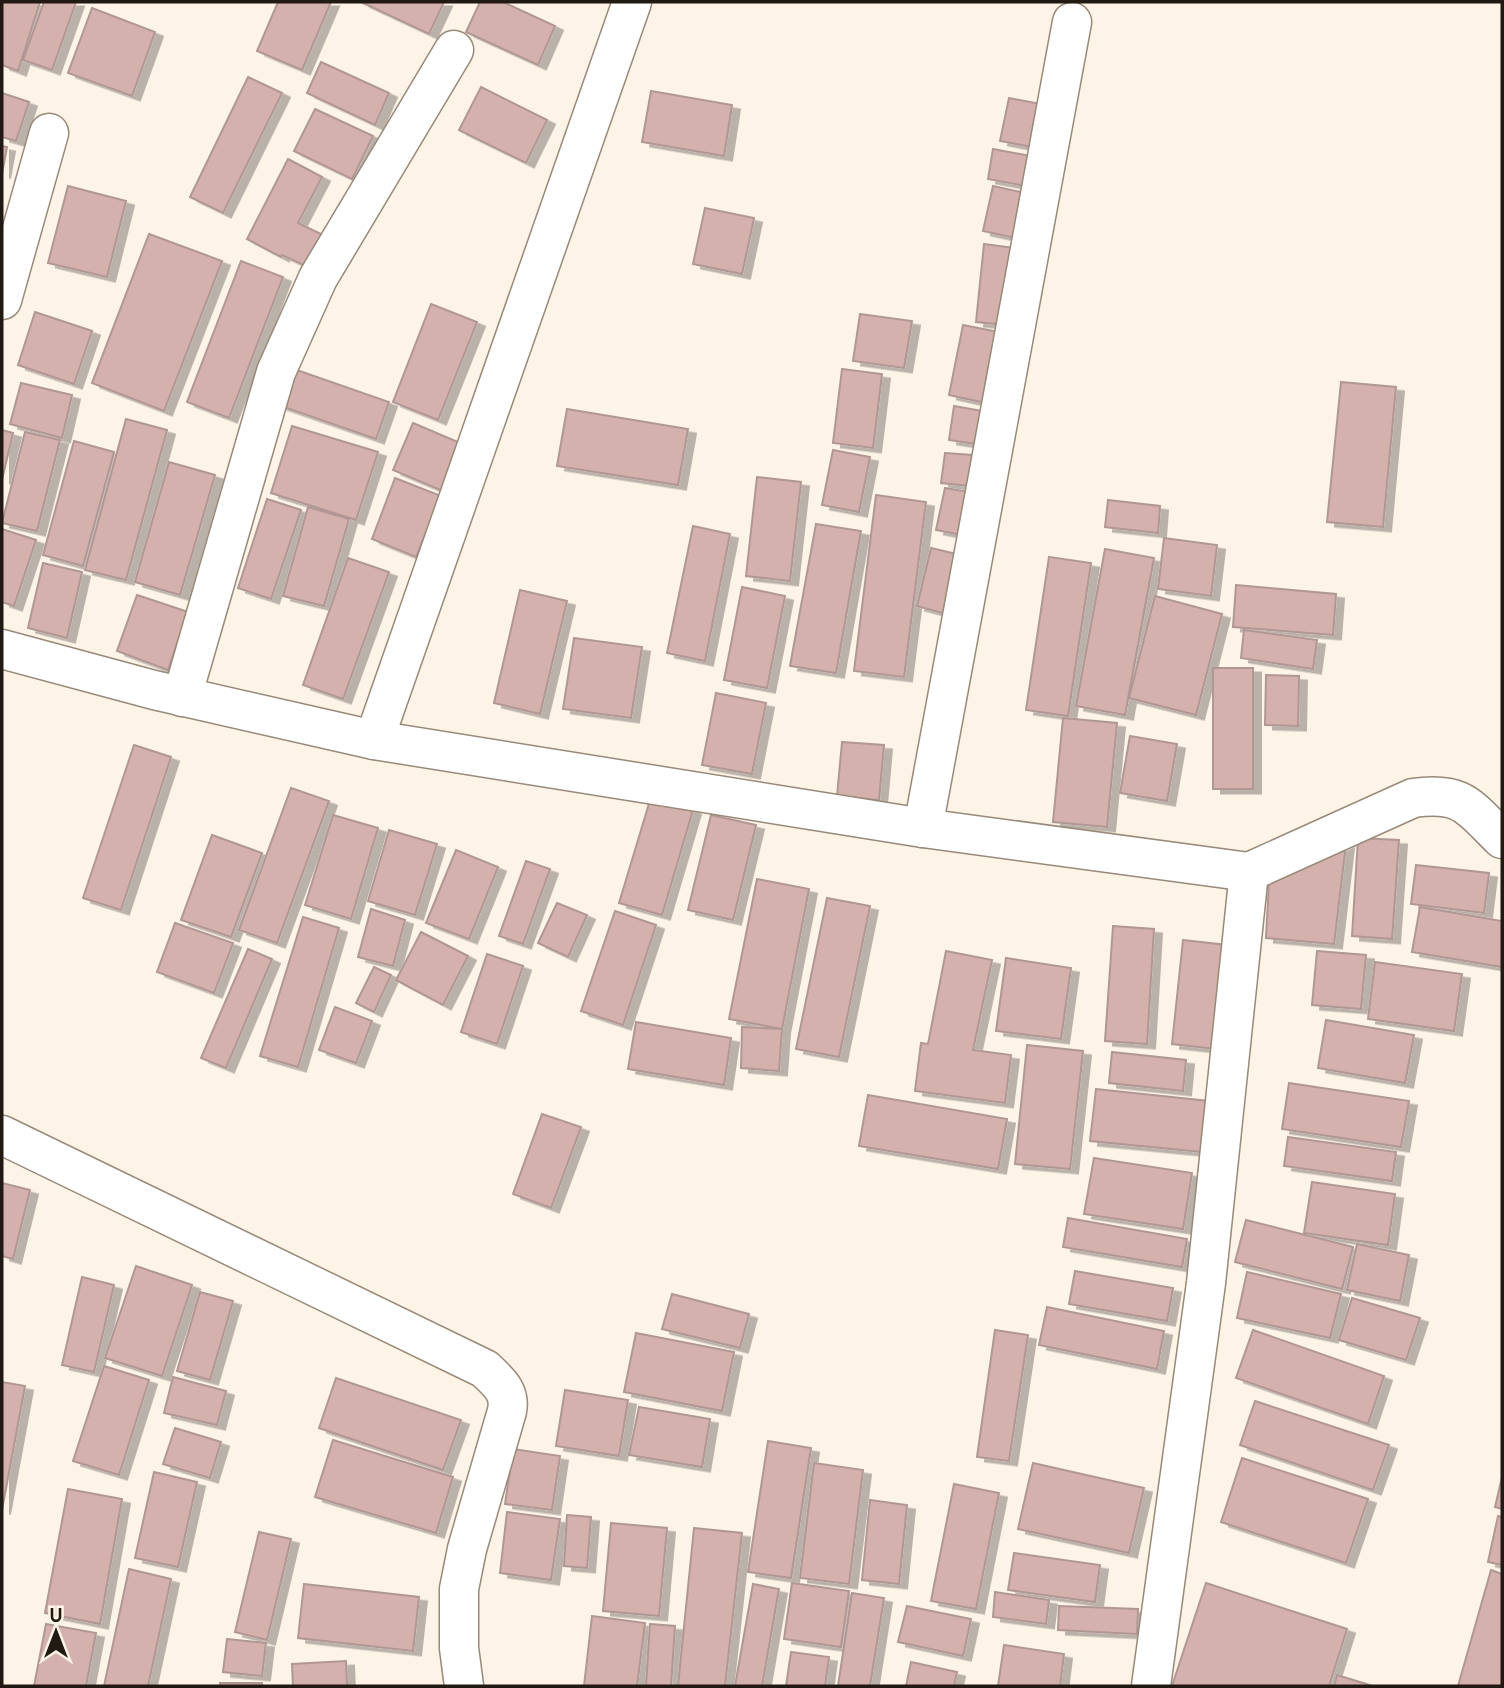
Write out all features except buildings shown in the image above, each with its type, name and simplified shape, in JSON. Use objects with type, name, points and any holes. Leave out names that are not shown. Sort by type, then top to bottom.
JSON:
[{"type":"street","points":[[374,740],[632,2]]},
{"type":"street","points":[[923,828],[1072,22]]},
{"type":"street","points":[[182,697],[276,372],[318,278],[454,50]]},
{"type":"street","points":[[2,300],[10,242],[49,133]]},
{"type":"street","points":[[2,649],[182,697],[374,740],[923,828],[1249,872],[1413,798],[1437,795],[1463,802],[1502,839]]},
{"type":"street","points":[[1151,1686],[1206,1283],[1249,872]]},
{"type":"street","points":[[2,1135],[485,1370],[506,1390],[509,1401],[507,1411],[467,1549],[459,1589],[459,1648],[464,1686]]}]
